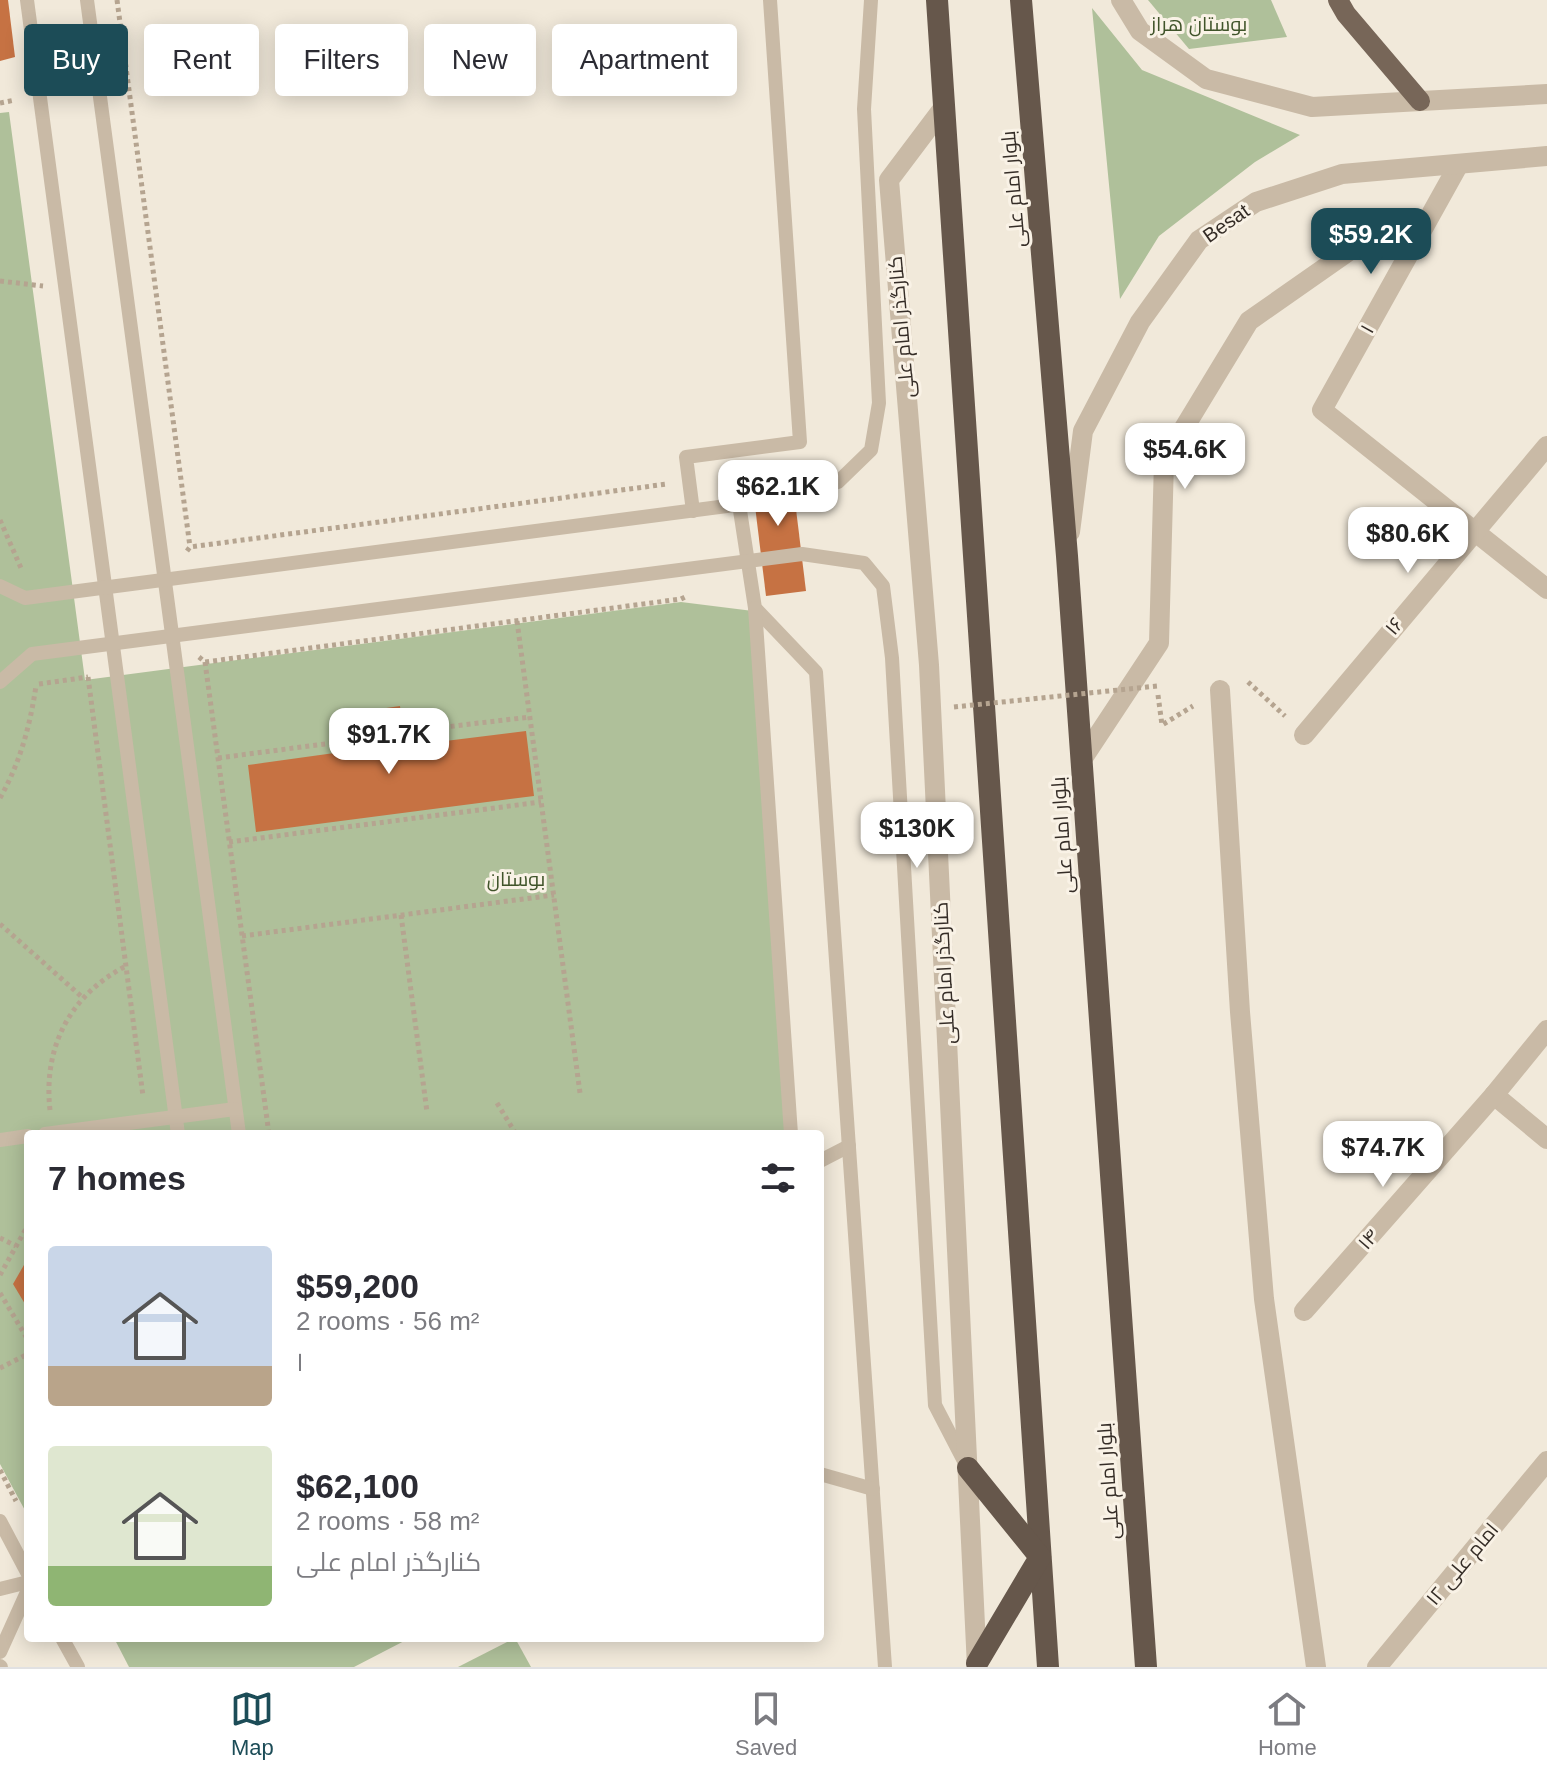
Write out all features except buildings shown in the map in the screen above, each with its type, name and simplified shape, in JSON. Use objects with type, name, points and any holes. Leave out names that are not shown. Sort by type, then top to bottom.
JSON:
[{"type":"highway","points":[[937,0],[1048,1667]]},
{"type":"highway","name":"بلوار امام علی","points":[[1021,0],[1067,556],[1146,1667]]},
{"type":"highway","points":[[968,1468],[1040,1557]]},
{"type":"highway","points":[[977,1665],[1040,1557]]},
{"type":"main road","points":[[1338,0],[1346,14],[1420,101]]},
{"type":"street","points":[[1121,0],[1140,31],[1206,79],[1312,107],[1547,94]]},
{"type":"street","name":"کنارگذر امام علی","points":[[944,107],[889,180],[929,665],[977,1665]]},
{"type":"street","name":"Besat","points":[[1067,556],[1083,431],[1140,322],[1199,240],[1256,202],[1342,174],[1547,156]]},
{"type":"street","name":"۱","points":[[1459,164],[1322,410],[1474,530]]},
{"type":"street","points":[[1081,761],[1159,643],[1164,461],[1249,321],[1359,244]]},
{"type":"street","name":"۱۶","points":[[1304,735],[1547,446]]},
{"type":"street","points":[[1474,530],[1547,589]]},
{"type":"street","points":[[1220,690],[1240,1012],[1264,1299],[1316,1667]]},
{"type":"street","name":"۱۴","points":[[1304,1311],[1494,1095],[1547,1030]]},
{"type":"street","points":[[1494,1095],[1547,1139]]},
{"type":"street","name":"امام علی ۱۲","points":[[1377,1667],[1547,1461]]},
{"type":"lane","points":[[27,0],[178,1130]]},
{"type":"lane","points":[[87,0],[238,1130]]},
{"type":"lane","points":[[693,511],[686,457],[800,442],[770,0]]},
{"type":"lane","points":[[2,587],[25,598],[105,588],[795,497],[838,482],[871,450],[879,403],[864,109],[871,0]]},
{"type":"lane","points":[[739,504],[755,608],[791,1130]]},
{"type":"lane","points":[[0,682],[32,654],[802,554],[864,563],[883,586],[892,658],[935,1405],[968,1468]]},
{"type":"lane","points":[[755,608],[816,672],[885,1667]]},
{"type":"lane","points":[[75,1130],[235,1109]]},
{"type":"lane","points":[[0,1140],[24,1137]]},
{"type":"lane","points":[[824,1159],[849,1146]]},
{"type":"lane","points":[[824,1475],[873,1489]]},
{"type":"lane","points":[[0,1521],[24,1566]]},
{"type":"lane","points":[[0,1589],[24,1583]]},
{"type":"lane","points":[[0,1652],[24,1599]]},
{"type":"lane","points":[[64,1642],[78,1667]]},
{"type":"path","points":[[117,0],[190,547]]},
{"type":"path","points":[[0,281],[52,287]]},
{"type":"path","points":[[0,520],[22,568],[2,587]]},
{"type":"path","points":[[517,621],[580,1093]]},
{"type":"path","points":[[205,662],[268,1130]]},
{"type":"path","points":[[0,798],[26,737],[36,684],[16,669]]},
{"type":"path","points":[[88,677],[147,1121]]},
{"type":"path","points":[[954,707],[1157,686],[1162,725]]},
{"type":"path","points":[[403,732],[530,717]]},
{"type":"path","points":[[218,758],[355,740]]},
{"type":"path","points":[[229,842],[541,802]]},
{"type":"path","points":[[242,936],[554,895]]},
{"type":"path","points":[[401,915],[427,1112]]},
{"type":"path","points":[[0,924],[82,997]]},
{"type":"path","points":[[51,1130],[48,1092],[51,1057],[63,1025],[82,997],[102,979],[126,966]]},
{"type":"path","points":[[497,1103],[514,1130]]},
{"type":"path","points":[[0,1275],[24,1232]]},
{"type":"path","points":[[0,1238],[16,1246]]},
{"type":"path","points":[[0,1293],[24,1333]]},
{"type":"path","points":[[0,1368],[24,1356]]},
{"type":"path","points":[[0,1470],[21,1510]]},
{"type":"green space","name":"بوستان هراز","points":[[1148,0],[1271,0],[1287,37],[1189,49]]},
{"type":"green space","points":[[1092,8],[1142,70],[1300,135],[1255,162],[1159,236],[1120,299]]},
{"type":"green space","name":"بوستان","points":[[9,112],[85,680],[681,602],[753,611],[788,1130],[24,1130],[24,1509],[0,1464],[0,113]]},
{"type":"green space","points":[[116,1642],[402,1642],[354,1667],[129,1667]]},
{"type":"green space","points":[[507,1642],[517,1642],[531,1667],[458,1667]]}]
